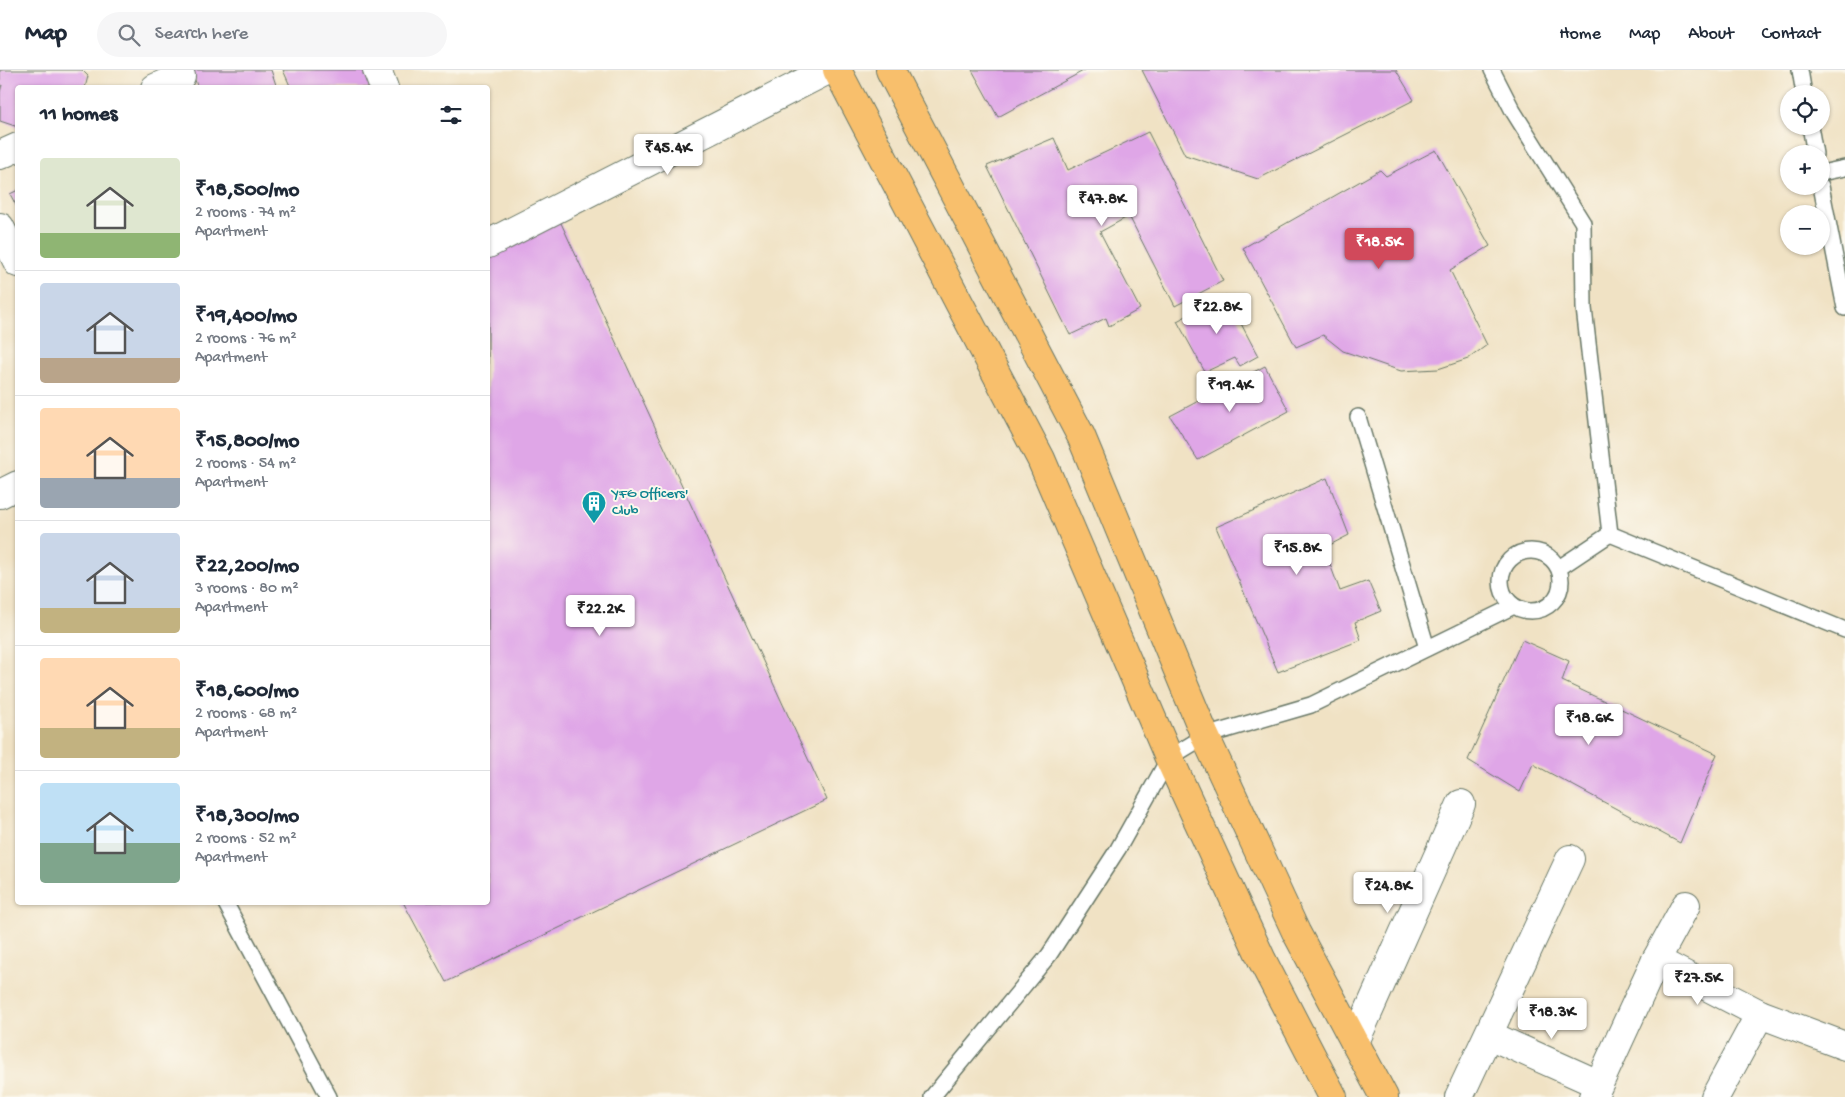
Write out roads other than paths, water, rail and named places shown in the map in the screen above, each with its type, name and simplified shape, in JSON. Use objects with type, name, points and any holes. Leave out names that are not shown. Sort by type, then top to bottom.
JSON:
[{"type":"highway","points":[[837,70],[1041,459],[1168,758],[1262,960],[1333,1097]]},
{"type":"highway","points":[[890,70],[1081,436],[1205,736],[1296,932],[1384,1097]]},
{"type":"street","points":[[377,70],[383,85]]},
{"type":"street","points":[[490,243],[828,70]]},
{"type":"street","points":[[162,85],[181,76]]},
{"type":"street","points":[[0,155],[15,148]]},
{"type":"street","points":[[0,227],[15,257]]},
{"type":"street","points":[[0,494],[15,486]]},
{"type":"street","points":[[1355,1042],[1461,804]]},
{"type":"street","points":[[1459,1097],[1570,859]]},
{"type":"street","points":[[1489,1035],[1595,1091],[1656,960],[1686,904]]},
{"type":"street","points":[[1656,960],[1760,1014],[1845,1046]]},
{"type":"street","points":[[1715,1097],[1760,1014]]},
{"type":"lane","points":[[1492,70],[1513,111],[1583,223],[1584,308],[1610,534]]},
{"type":"lane","points":[[1800,70],[1802,85]]},
{"type":"lane","points":[[1830,171],[1845,168]]},
{"type":"lane","points":[[1823,195],[1845,308]]},
{"type":"lane","points":[[1358,417],[1427,648]]},
{"type":"lane","points":[[1559,568],[1610,534]]},
{"type":"lane","points":[[1610,534],[1845,630]]},
{"type":"lane","points":[[1534,550],[1545,553],[1559,568],[1562,579],[1556,598],[1550,605],[1532,611],[1522,610],[1514,606],[1502,591],[1500,582],[1504,567],[1514,555],[1524,551],[1534,550]]},
{"type":"lane","points":[[932,1097],[1050,955],[1118,849],[1168,758],[1205,736],[1311,705],[1514,606]]},
{"type":"lane","points":[[227,905],[330,1097]]},
{"type":"place","name":"YFG Officers' Club","points":[[594,524]]}]
